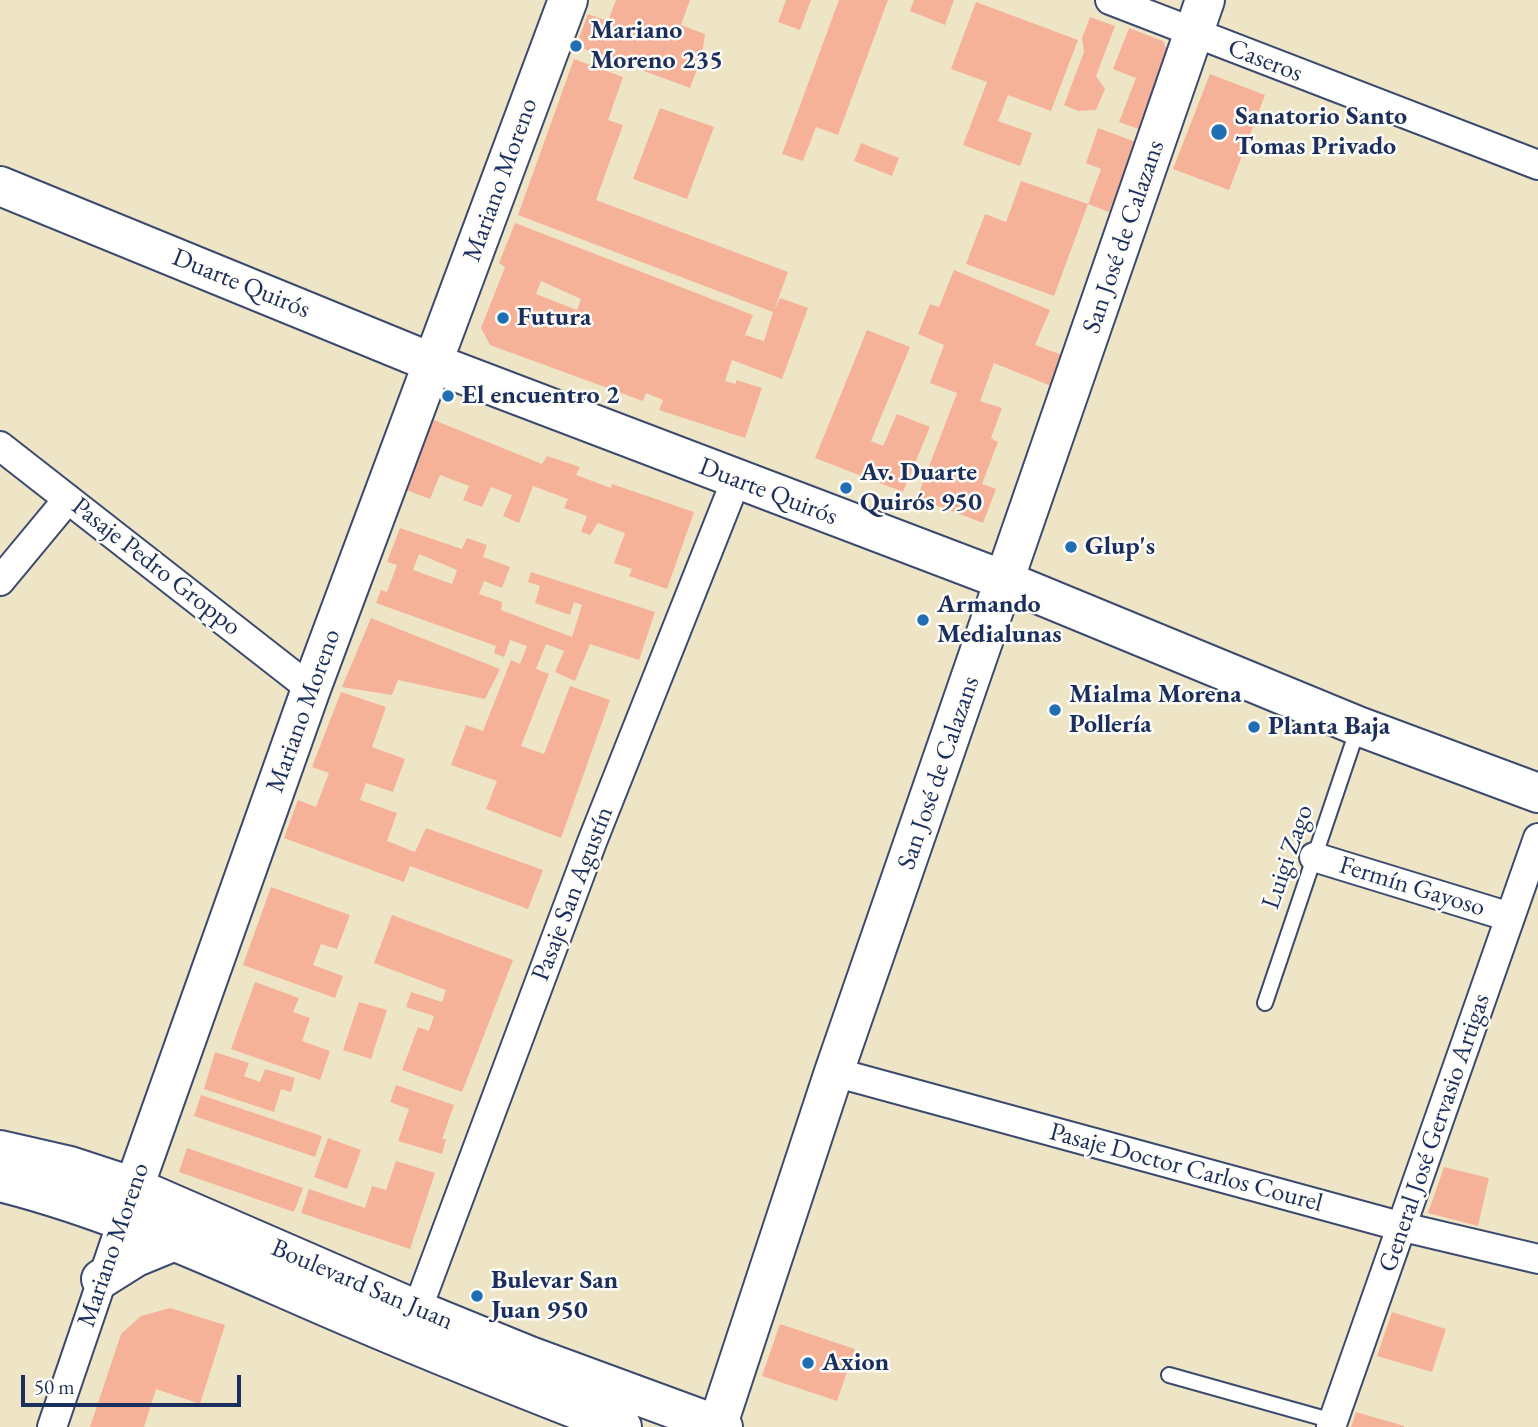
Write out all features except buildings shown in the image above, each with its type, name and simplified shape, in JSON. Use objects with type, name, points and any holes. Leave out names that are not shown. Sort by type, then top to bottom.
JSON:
[{"type":"main road","name":"Mariano Moreno","points":[[128,1203],[312,689],[568,0]]},
{"type":"main road","name":"San José de Calazans","points":[[719,1426],[834,1072],[1199,17]]},
{"type":"main road","name":"Duarte Quirós","points":[[0,186],[433,363],[1006,581],[1359,726],[1538,793]]},
{"type":"main road","name":"Boulevard San Juan","points":[[0,1150],[69,1166],[128,1203],[175,1241],[443,1357],[622,1427]]},
{"type":"main road","name":"Boulevard San Juan","points":[[0,1182],[62,1198],[128,1203],[418,1310],[530,1356],[719,1426]]},
{"type":"main road","points":[[101,1279],[136,1257],[175,1241]]},
{"type":"street","name":"Caseros","points":[[1110,0],[1199,17],[1538,165]]},
{"type":"street","name":"Pasaje Pedro Groppo","points":[[0,446],[312,689]]},
{"type":"street","name":"Pasaje San Agustín","points":[[418,1310],[592,842],[736,480]]},
{"type":"street","points":[[0,582],[68,499]]},
{"type":"street","name":"General José Gervasio Artigas","points":[[1332,1424],[1538,838]]},
{"type":"street","name":"Fermín Gayoso","points":[[1314,857],[1510,917]]},
{"type":"street","name":"Pasaje Doctor Carlos Courel","points":[[834,1072],[1403,1227],[1538,1259]]},
{"type":"street","name":"Mariano Moreno","points":[[52,1427],[128,1203]]},
{"type":"lane","name":"Luigi Zago","points":[[1265,1003],[1359,726]]},
{"type":"lane","points":[[1169,1376],[1332,1424]]},
{"type":"place","name":"Mariano Moreno 235","points":[[576,46]]},
{"type":"place","name":"Sanatorio Santo Tomas Privado","points":[[1219,132]]},
{"type":"place","name":"Futura","points":[[503,318]]},
{"type":"place","name":"El encuentro 2","points":[[448,396]]},
{"type":"place","name":"Av. Duarte Quirós 950","points":[[846,488]]},
{"type":"place","name":"Glup's","points":[[1071,547]]},
{"type":"place","name":"Armando Medialunas","points":[[923,620]]},
{"type":"place","name":"Mialma Morena Pollería","points":[[1055,710]]},
{"type":"place","name":"Planta Baja","points":[[1254,727]]},
{"type":"place","name":"Bulevar San Juan 950","points":[[477,1296]]},
{"type":"place","name":"Axion","points":[[808,1363]]}]
